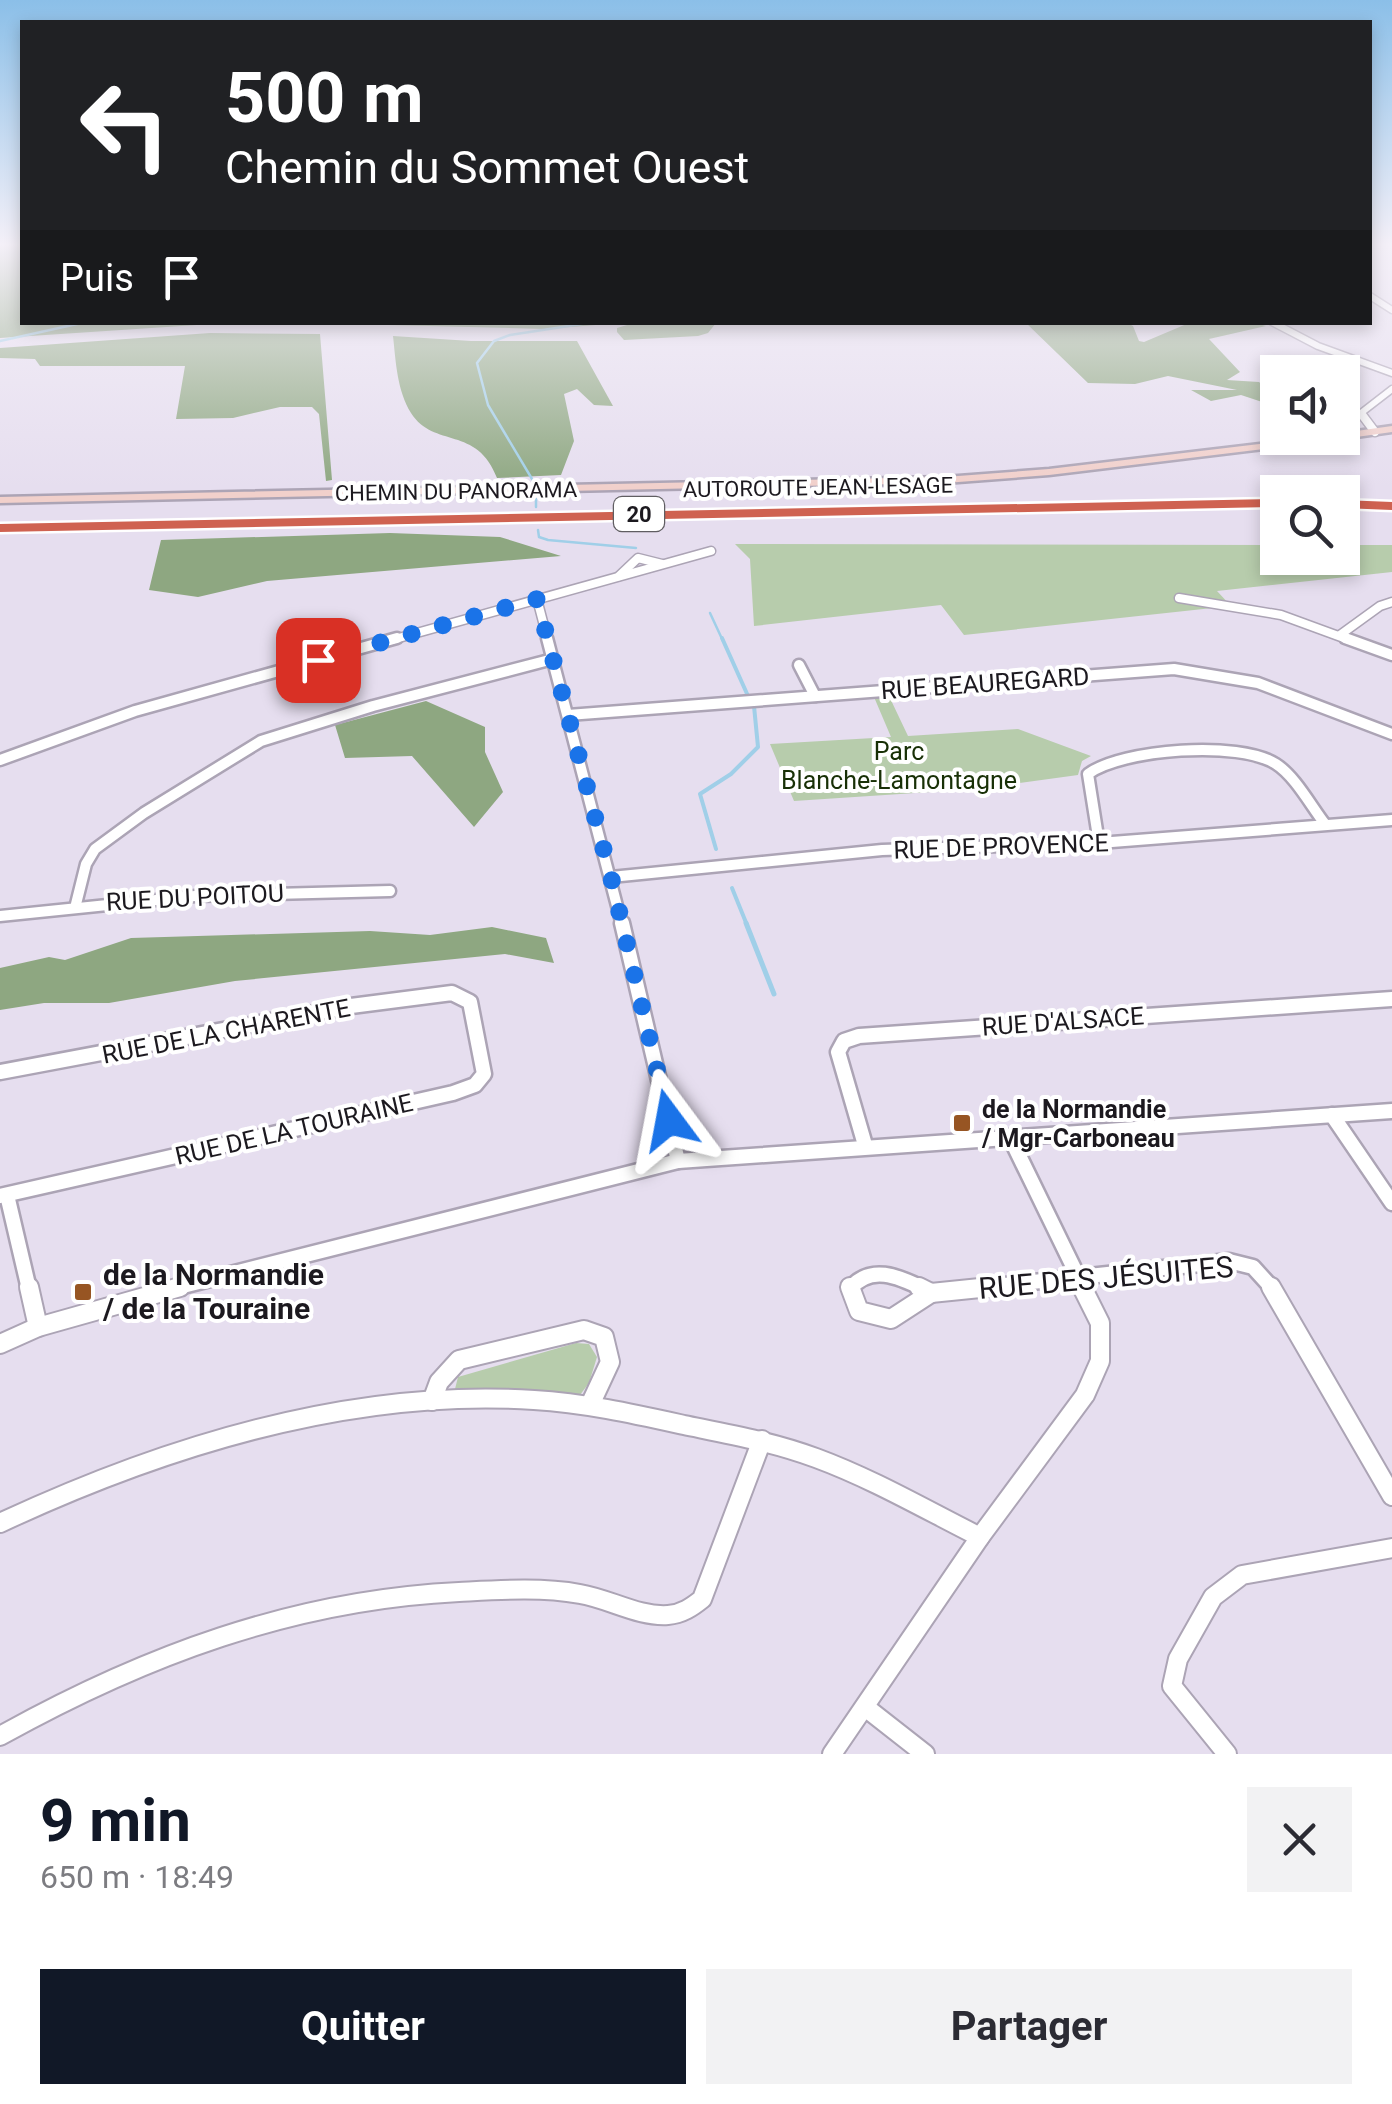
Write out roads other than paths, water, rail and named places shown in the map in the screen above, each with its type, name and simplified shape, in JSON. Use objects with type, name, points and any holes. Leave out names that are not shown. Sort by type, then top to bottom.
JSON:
[{"type":"highway","name":"AUTOROUTE JEAN-LESAGE","points":[[0,528],[1260,503]]},
{"type":"highway","points":[[1360,505],[1392,506]]},
{"type":"street","points":[[1279,326],[1318,346],[1380,366],[1392,374]]},
{"type":"street","points":[[1380,366],[1392,362]]},
{"type":"street","points":[[1375,432],[1361,413],[1392,389]]},
{"type":"street","points":[[1360,434],[1392,429]]},
{"type":"street","name":"CHEMIN DU PANORAMA","points":[[0,500],[944,480],[1049,472],[1260,446]]},
{"type":"street","points":[[0,760],[135,710],[711,550]]},
{"type":"street","points":[[1179,598],[1269,612],[1392,655]]},
{"type":"street","points":[[537,599],[611,877],[678,1161]]},
{"type":"street","points":[[1340,635],[1380,606],[1392,602]]},
{"type":"street","points":[[76,904],[86,864],[95,849],[144,812],[261,741],[374,706],[554,659]]},
{"type":"street","points":[[799,665],[815,696]]},
{"type":"street","name":"RUE BEAUREGARD","points":[[568,715],[1192,670],[1275,687],[1392,734]]},
{"type":"street","points":[[1099,843],[1086,784],[1088,774],[1095,766],[1118,758],[1238,752],[1268,758],[1325,824]]},
{"type":"street","name":"RUE DE PROVENCE","points":[[611,877],[882,850],[1099,843],[1392,820]]},
{"type":"street","name":"RUE DU POITOU","points":[[0,916],[76,904],[315,890],[390,891]]},
{"type":"street","name":"RUE DE LA CHARENTE","points":[[0,1072],[351,1006],[452,993]]},
{"type":"street","name":"RUE DE LA TOURAINE","points":[[38,1327],[3,1195],[467,1089],[484,1074],[470,1002],[452,993]]},
{"type":"street","name":"RUE D'ALSACE","points":[[865,1145],[838,1052],[844,1041],[859,1036],[1392,999]]},
{"type":"street","points":[[0,1344],[38,1327],[182,1286],[678,1161],[1392,1111]]},
{"type":"street","points":[[1332,1115],[1392,1203]]},
{"type":"street","points":[[832,1754],[980,1537],[1085,1395],[1100,1362],[1100,1323],[1010,1137]]},
{"type":"street","name":"RUE DES JÉSUITES","points":[[931,1293],[914,1308],[891,1319],[859,1311],[849,1288],[869,1273],[889,1272],[931,1293],[1229,1261],[1253,1267],[1269,1283],[1392,1496]]},
{"type":"street","points":[[432,1401],[439,1382],[459,1360],[584,1330],[604,1337],[610,1362],[590,1405]]},
{"type":"street","points":[[0,1522],[42,1502],[186,1449],[300,1421],[432,1401],[514,1400],[590,1405],[762,1440],[832,1463],[980,1537]]},
{"type":"street","points":[[0,1736],[140,1665],[225,1631],[362,1600],[470,1592],[576,1594],[668,1615],[686,1611],[702,1599],[762,1440]]},
{"type":"street","points":[[1227,1754],[1172,1686],[1178,1659],[1213,1597],[1242,1575],[1392,1548]]},
{"type":"street","points":[[865,1707],[926,1754]]},
{"type":"waterway","points":[[0,341],[69,326]]},
{"type":"waterway","points":[[535,484],[488,405],[477,363],[494,341],[570,326]]},
{"type":"waterway","points":[[536,499],[536,507]]},
{"type":"waterway","points":[[538,530],[539,537],[548,540],[636,548]]},
{"type":"waterway","points":[[710,613],[723,641]]},
{"type":"waterway","points":[[722,638],[748,696]]},
{"type":"waterway","points":[[716,849],[700,794],[731,774],[758,747],[754,706]]},
{"type":"waterway","points":[[732,888],[747,925]]},
{"type":"waterway","points":[[746,923],[774,994]]},
{"type":"place","name":"de la Normandie / Mgr-Carboneau","points":[[962,1123]]},
{"type":"place","name":"de la Normandie / de la Touraine","points":[[83,1292]]},
{"type":"park label","name":"Parc Blanche-Lamontagne","points":[[899,766]]}]
